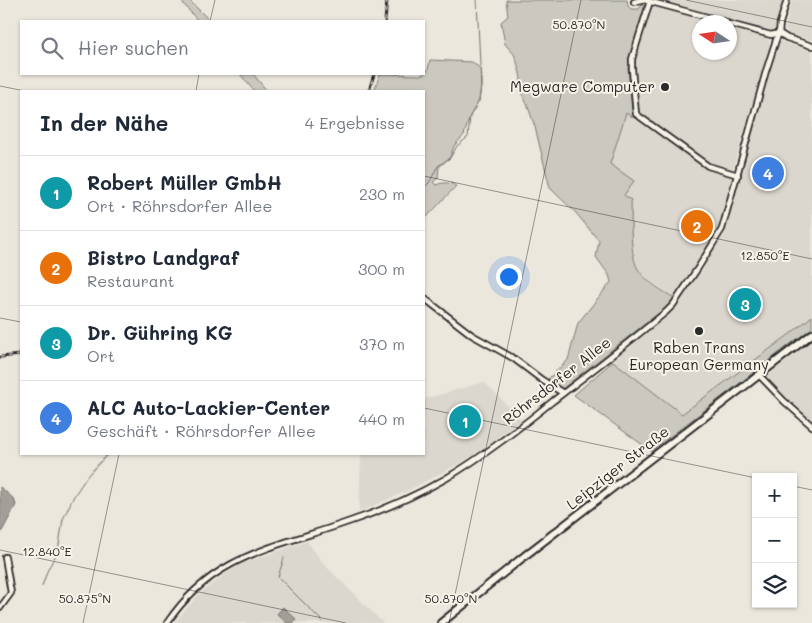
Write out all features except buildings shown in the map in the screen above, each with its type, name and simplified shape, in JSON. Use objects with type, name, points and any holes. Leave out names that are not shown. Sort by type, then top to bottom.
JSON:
[{"type":"main road","name":"Leipziger Straße","points":[[440,623],[812,334]]},
{"type":"street","points":[[650,0],[632,59],[636,114],[708,166],[738,174]]},
{"type":"street","points":[[634,2],[650,0],[702,15]]},
{"type":"street","name":"Röhrsdorfer Allee","points":[[167,623],[200,586],[237,560],[266,548],[373,513],[444,479],[486,453],[673,305],[718,236],[725,219],[766,71],[780,33],[780,23],[787,0]]},
{"type":"street","points":[[737,26],[771,35],[780,33],[787,38],[812,46]]},
{"type":"street","points":[[425,299],[472,335],[513,358],[563,393]]},
{"type":"street","points":[[759,375],[812,426]]},
{"type":"street","points":[[0,608],[11,593],[5,557]]},
{"type":"shaded area","points":[[180,0],[189,0],[209,20],[197,20]]},
{"type":"shaded area","points":[[506,0],[627,0],[628,6],[631,9],[639,9],[642,5],[645,6],[628,68],[632,112],[636,119],[626,113],[610,164],[634,181],[624,195],[631,200],[632,248],[636,265],[647,280],[674,298],[665,308],[562,389],[548,379],[568,360],[578,323],[611,282],[609,275],[596,257],[599,241],[576,213],[550,188],[535,127],[519,88],[521,78],[518,65],[514,54],[505,44],[501,22],[508,16]]},
{"type":"shaded area","points":[[660,0],[783,0],[775,32],[737,21],[737,15],[714,15]]},
{"type":"shaded area","points":[[792,0],[812,0],[812,40],[789,34],[785,29]]},
{"type":"shaded area","points":[[652,4],[692,15],[692,60],[737,60],[737,28],[764,36],[769,40],[770,45],[733,169],[707,162],[637,112],[633,66]]},
{"type":"shaded area","points":[[780,41],[812,51],[812,316],[682,414],[613,361],[671,311],[697,275],[701,273],[704,264],[724,235],[748,143]]},
{"type":"shaded area","points":[[430,60],[472,62],[481,69],[481,86],[479,101],[470,116],[464,135],[454,146],[450,157],[439,167],[438,178],[433,182],[436,185],[446,183],[456,186],[425,219],[425,90],[374,90],[380,75],[425,75]]},
{"type":"shaded area","points":[[241,75],[254,75],[266,90],[253,90]]},
{"type":"shaded area","points":[[626,113],[706,168],[727,174],[731,177],[733,183],[718,231],[674,298],[642,275],[633,258],[624,196],[610,165]]},
{"type":"shaded area","points":[[812,316],[812,328],[651,451],[574,395],[613,361],[682,414]]},
{"type":"shaded area","points":[[812,341],[812,423],[765,377]]},
{"type":"shaded area","points":[[484,382],[522,420],[468,459],[407,491],[359,512],[361,455],[425,455],[425,399]]},
{"type":"shaded area","points":[[0,487],[14,499],[16,505],[0,535]]},
{"type":"shaded area","points":[[307,541],[323,563],[383,623],[174,623],[200,593],[228,572],[241,564]]},
{"type":"shaded area","points":[[283,607],[296,619],[293,623],[287,623],[277,614]]},
{"type":"waterway","points":[[425,186],[429,183],[438,166],[450,158],[457,146],[468,137],[470,116],[479,101],[481,86],[477,0]]},
{"type":"waterway","points":[[42,586],[48,569],[58,551],[63,519],[74,496],[88,475],[107,455]]},
{"type":"waterway","points":[[284,558],[278,577],[324,623]]},
{"type":"railway","points":[[385,20],[387,0]]},
{"type":"railway","points":[[369,90],[374,75]]},
{"type":"railway","points":[[0,357],[20,355]]},
{"type":"place","name":"Megware Computer","points":[[665,87]]},
{"type":"place","name":"ALC Auto-Lackier-Center","points":[[768,173]]},
{"type":"place","name":"Bistro Landgraf","points":[[697,226]]},
{"type":"place","name":"Dr. Gühring KG","points":[[745,304]]},
{"type":"place","name":"Raben Trans European Germany","points":[[699,331]]},
{"type":"place","name":"Robert Müller GmbH","points":[[465,421]]}]
